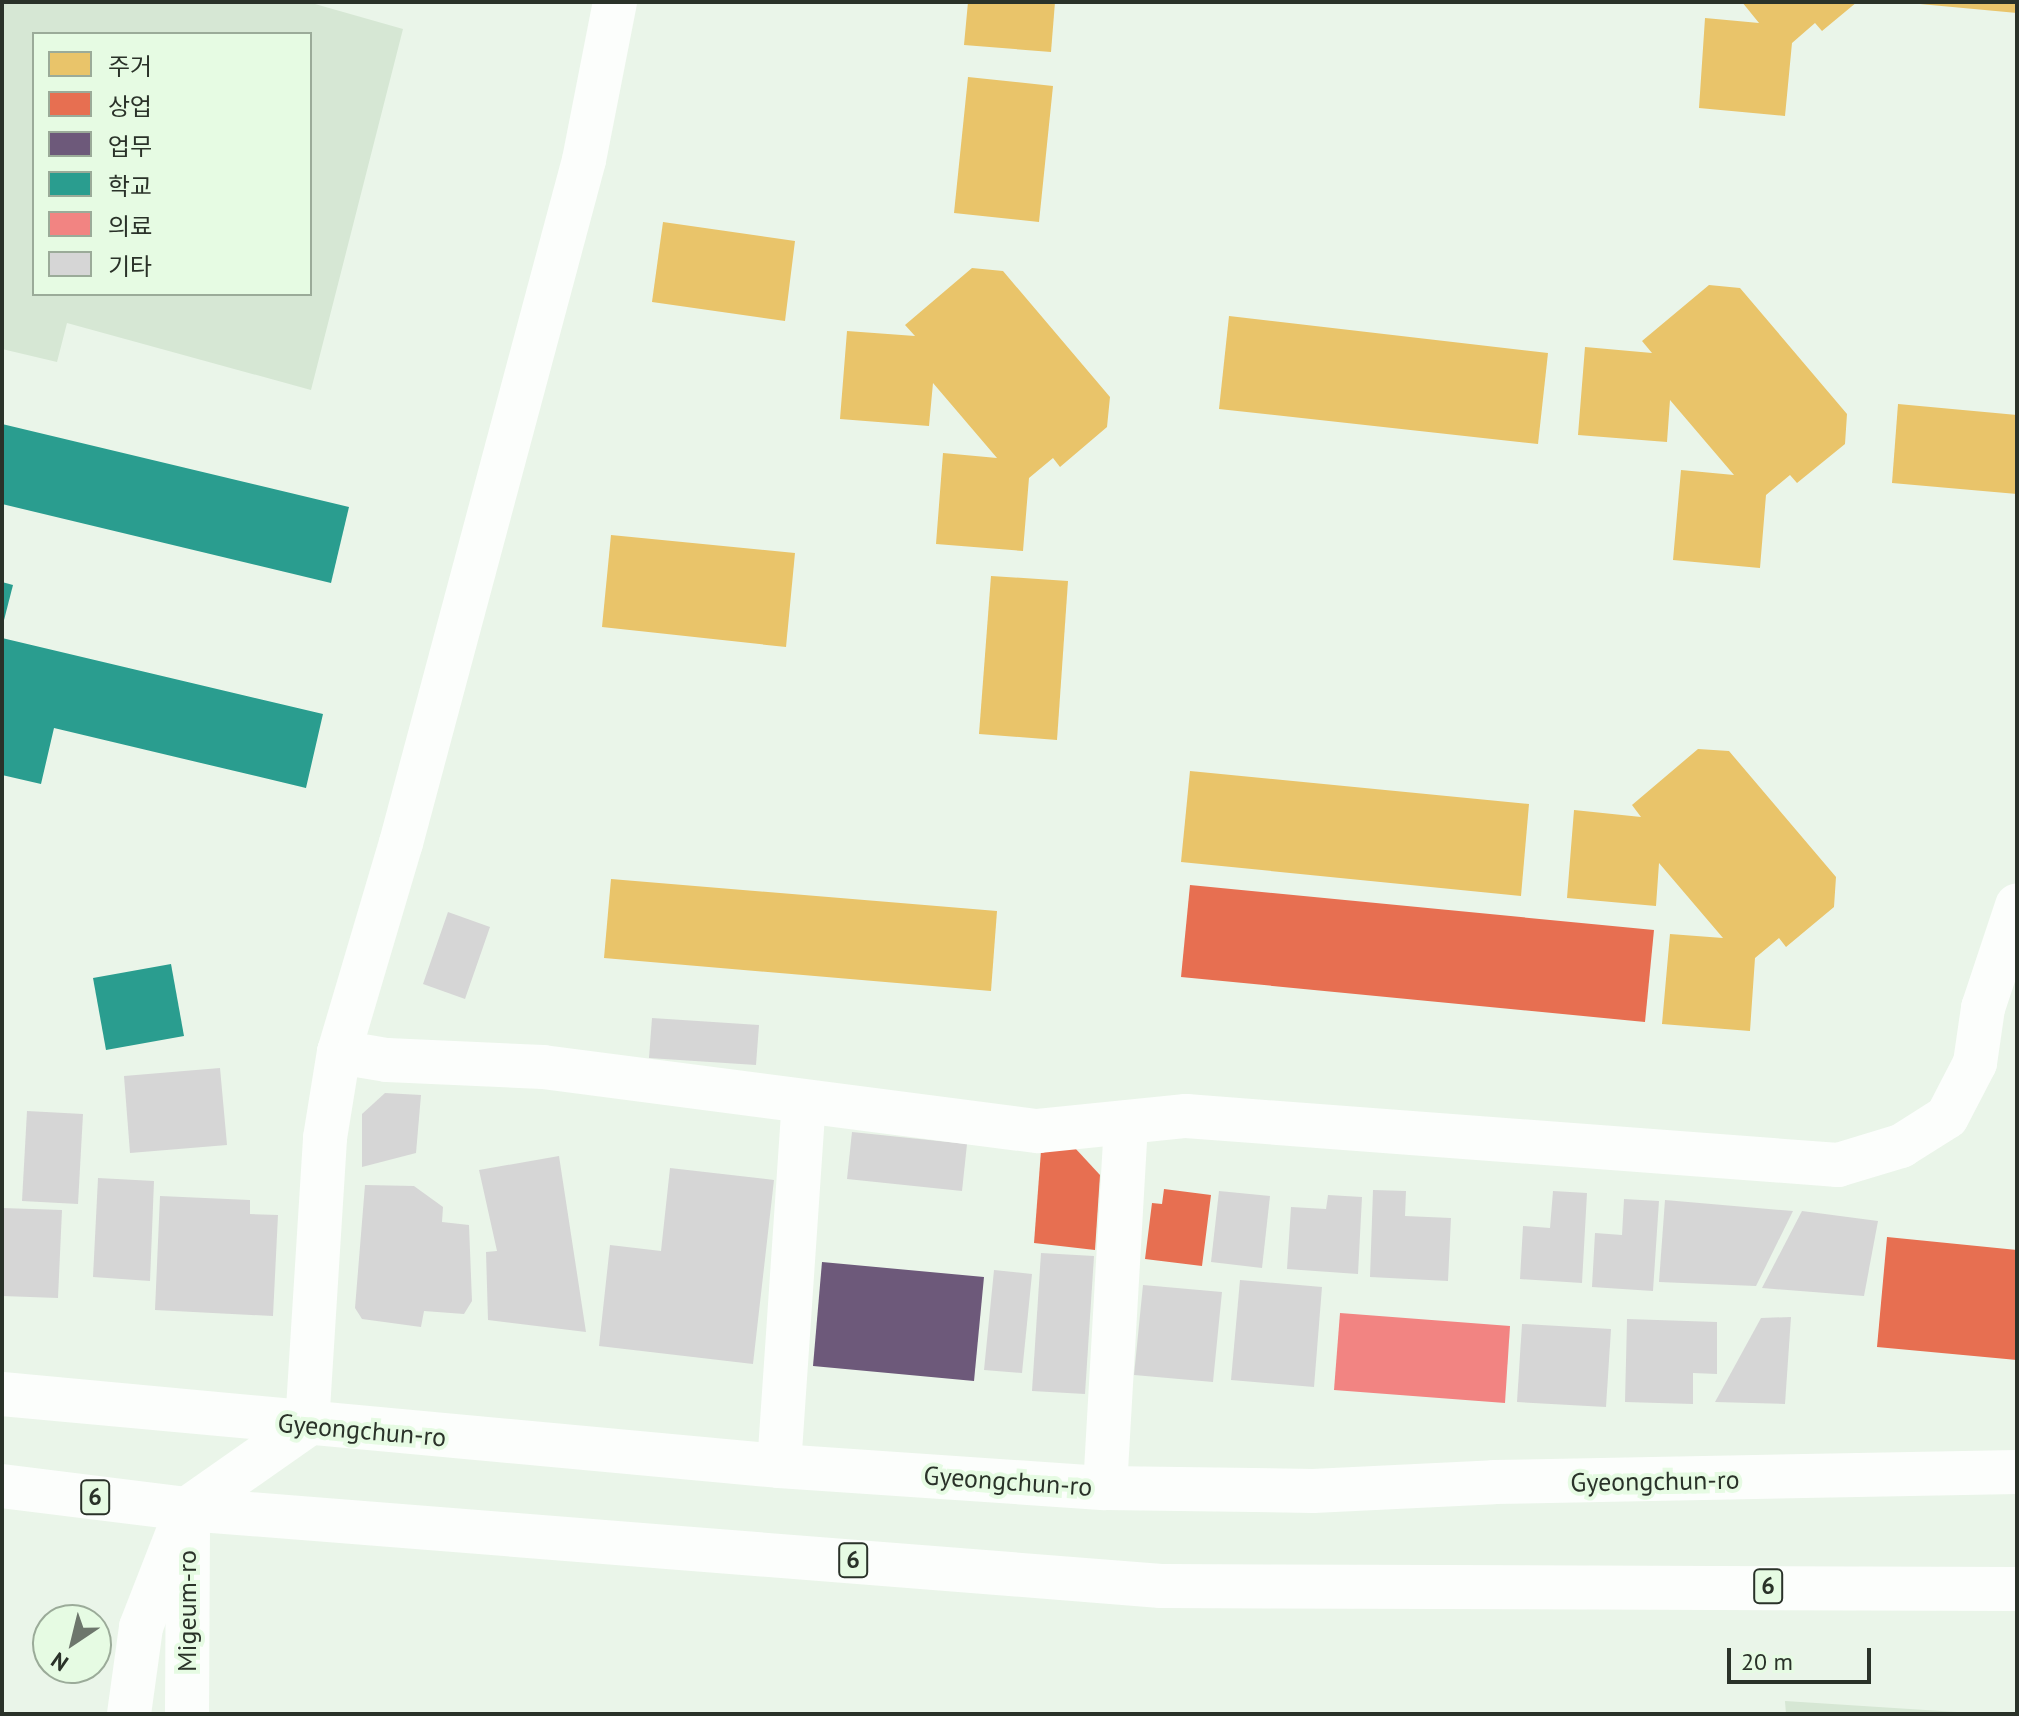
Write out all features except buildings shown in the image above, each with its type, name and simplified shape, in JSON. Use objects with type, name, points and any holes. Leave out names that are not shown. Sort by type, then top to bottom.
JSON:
[{"type":"street","points":[[187,1509],[307,1425],[325,1138],[339,1052],[410,813],[584,160],[615,2]]},
{"type":"street","points":[[339,1052],[387,1060],[543,1067],[1038,1131],[1186,1116],[1838,1165],[1901,1146],[1947,1117],[1975,1063],[1983,1008],[2017,906]]},
{"type":"street","points":[[779,1466],[804,1102]]},
{"type":"street","points":[[1105,1488],[1126,1123]]},
{"type":"street","name":"Gyeongchun-ro","points":[[2,1394],[307,1425],[779,1466],[1105,1488],[1313,1491],[1494,1482],[2017,1472]]},
{"type":"street","name":"6","points":[[2,1486],[187,1509],[1161,1586],[2017,1589]]},
{"type":"street","name":"Migeum-ro","points":[[129,1714],[141,1627],[187,1509]]},
{"type":"street","name":"Migeum-ro","points":[[187,1509],[187,1714]]},
{"type":"green space","points":[[2,2],[308,2],[403,29],[311,390],[67,323],[57,362],[2,349]]},
{"type":"green space","points":[[1785,1701],[1988,1714],[1786,1714]]}]
